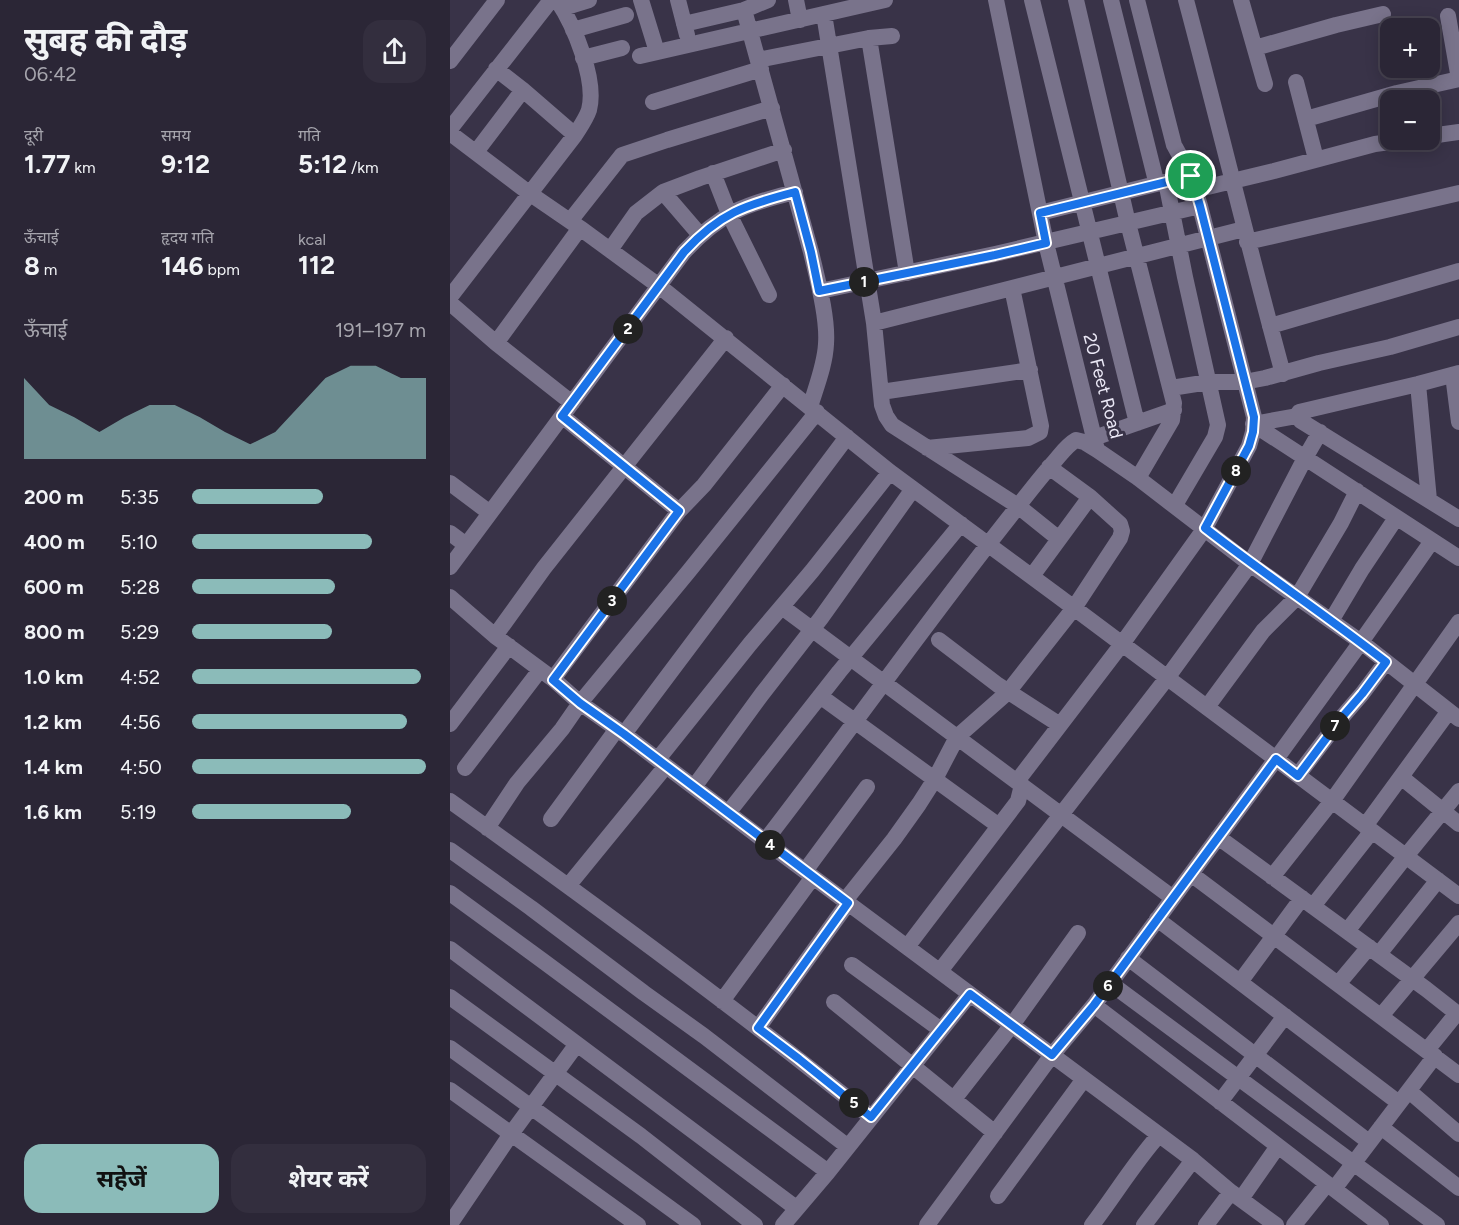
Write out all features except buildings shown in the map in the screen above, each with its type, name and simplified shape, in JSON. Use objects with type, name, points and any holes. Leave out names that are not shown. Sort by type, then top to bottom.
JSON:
[{"type":"street","points":[[450,61],[496,0]]},
{"type":"street","points":[[589,0],[557,3],[496,69],[452,136],[659,286],[890,472],[1459,896]]},
{"type":"street","points":[[641,0],[657,52]]},
{"type":"street","points":[[678,0],[690,44]]},
{"type":"street","points":[[684,24],[744,10],[768,0]]},
{"type":"street","points":[[796,0],[800,20]]},
{"type":"street","points":[[640,56],[800,20],[830,9],[885,0]]},
{"type":"street","name":"20 Feet Road","points":[[996,0],[1046,243],[1096,444],[1250,564],[1361,642],[1454,715]]},
{"type":"street","points":[[1032,0],[1137,423]]},
{"type":"street","points":[[1076,0],[1120,193],[1174,403],[1172,420],[1138,478]]},
{"type":"street","points":[[1111,0],[1155,177],[1173,213],[1218,425],[1215,437],[1175,505]]},
{"type":"street","points":[[1022,785],[1018,780],[1122,644],[1205,528],[1249,446],[1253,432],[1254,417],[1200,206],[1193,183],[1174,145],[1137,0]]},
{"type":"street","points":[[1186,0],[1283,374]]},
{"type":"street","points":[[1241,0],[1265,84]]},
{"type":"street","points":[[450,297],[575,135],[588,111],[590,82],[573,30],[557,3]]},
{"type":"street","points":[[830,9],[830,46],[874,323],[882,405],[886,416],[892,425],[1018,506],[1059,539]]},
{"type":"street","points":[[487,828],[518,783],[580,703],[689,571],[813,410],[826,345],[819,291],[784,150],[744,10]]},
{"type":"street","points":[[1255,48],[1383,14]]},
{"type":"street","points":[[573,30],[626,15]]},
{"type":"street","points":[[1306,119],[1396,93],[1459,79],[1448,16]]},
{"type":"street","points":[[653,102],[804,50],[892,36]]},
{"type":"street","points":[[869,38],[907,273]]},
{"type":"street","points":[[583,58],[622,48]]},
{"type":"street","points":[[496,69],[575,135]]},
{"type":"street","points":[[1296,82],[1316,159]]},
{"type":"street","points":[[476,152],[523,90]]},
{"type":"street","points":[[496,343],[622,155],[772,108]]},
{"type":"street","points":[[1440,135],[1459,132]]},
{"type":"street","points":[[1040,213],[1160,183],[1232,180],[1380,143]]},
{"type":"street","points":[[610,250],[636,213],[663,192],[784,150]]},
{"type":"street","points":[[713,173],[729,214],[770,295]]},
{"type":"street","points":[[663,192],[700,235]]},
{"type":"street","points":[[450,567],[684,252],[700,235],[729,214],[760,201],[795,192]]},
{"type":"street","points":[[874,323],[1208,237],[1246,235],[1459,193]]},
{"type":"street","points":[[819,291],[1046,243],[1200,206]]},
{"type":"street","points":[[1270,326],[1459,271]]},
{"type":"street","points":[[927,448],[1028,438],[1040,432],[1041,426],[1012,288]]},
{"type":"street","points":[[450,303],[496,343],[625,466],[679,511]]},
{"type":"street","points":[[1171,388],[1209,381],[1244,382],[1283,374],[1459,327]]},
{"type":"street","points":[[450,724],[544,568],[726,338]]},
{"type":"street","points":[[881,392],[1030,370]]},
{"type":"street","points":[[1253,424],[1296,416],[1299,412],[1456,374],[1459,422]]},
{"type":"street","points":[[1418,384],[1430,500]]},
{"type":"street","points":[[465,768],[547,675],[679,511],[704,485],[783,385]]},
{"type":"street","points":[[765,841],[988,544],[1069,444],[1076,440],[1096,444],[1137,423],[1174,411]]},
{"type":"street","points":[[1296,416],[1459,519]]},
{"type":"street","points":[[1253,424],[1459,558]]},
{"type":"street","points":[[940,971],[1167,678],[1250,564],[1320,432]]},
{"type":"street","points":[[551,819],[847,437]]},
{"type":"street","points":[[758,1028],[848,903],[847,898],[894,839],[935,779],[957,737],[1008,692],[1074,608],[1120,538],[1122,531],[1120,524],[1090,497],[1049,467]]},
{"type":"street","points":[[568,886],[750,644],[890,472]]},
{"type":"street","points":[[450,483],[490,513]]},
{"type":"street","points":[[694,788],[913,489]]},
{"type":"street","points":[[1207,707],[1263,632],[1297,597],[1341,523],[1357,491]]},
{"type":"street","points":[[1032,576],[1090,497]]},
{"type":"street","points":[[1331,621],[1396,518]]},
{"type":"street","points":[[728,813],[850,658],[961,524]]},
{"type":"street","points":[[450,533],[466,544]]},
{"type":"street","points":[[927,1225],[1052,1055],[1094,1005],[1276,759],[1432,541]]},
{"type":"street","points":[[450,597],[580,703],[1193,1160],[1236,1196],[1276,1225]]},
{"type":"street","points":[[782,607],[1173,898]]},
{"type":"street","points":[[1272,877],[1332,801],[1459,622]]},
{"type":"street","points":[[939,640],[1008,692],[1060,725]]},
{"type":"street","points":[[1298,776],[1386,662]]},
{"type":"street","points":[[820,696],[999,826]]},
{"type":"street","points":[[1240,982],[1273,935],[1307,902],[1368,828],[1401,777],[1454,715]]},
{"type":"street","points":[[1401,777],[1459,824]]},
{"type":"street","points":[[908,947],[1018,801],[1022,785]]},
{"type":"street","points":[[722,1001],[867,787]]},
{"type":"street","points":[[1347,931],[1459,790]]},
{"type":"street","points":[[450,801],[758,1028],[871,1117]]},
{"type":"street","points":[[1218,837],[1458,1014],[1404,1097],[1381,1127],[1353,1163],[1294,1225]]},
{"type":"street","points":[[450,850],[704,1036],[848,1146]]},
{"type":"street","points":[[1191,874],[1459,1075]]},
{"type":"street","points":[[1338,984],[1374,951],[1438,880]]},
{"type":"street","points":[[450,893],[828,1173]]},
{"type":"street","points":[[1157,919],[1285,1016],[1459,1134]]},
{"type":"street","points":[[1381,1016],[1459,923]]},
{"type":"street","points":[[954,1099],[1012,1025],[1078,933]]},
{"type":"street","points":[[450,949],[796,1208]]},
{"type":"street","points":[[1128,958],[1369,1142]]},
{"type":"street","points":[[852,964],[941,1030]]},
{"type":"street","points":[[1110,983],[1437,1225]]},
{"type":"street","points":[[783,1225],[828,1173],[970,994]]},
{"type":"street","points":[[450,997],[641,1136],[755,1225]]},
{"type":"street","points":[[834,1002],[995,1133]]},
{"type":"street","points":[[1094,1005],[1381,1225]]},
{"type":"street","points":[[1220,1102],[1285,1016]]},
{"type":"street","points":[[450,1224],[511,1134],[577,1044]]},
{"type":"street","points":[[450,1048],[693,1225]]},
{"type":"street","points":[[998,1196],[1084,1079]]},
{"type":"street","points":[[450,1090],[638,1225]]},
{"type":"street","points":[[1381,1127],[1459,1188]]},
{"type":"street","points":[[1092,1225],[1159,1135]]},
{"type":"street","points":[[1206,1225],[1236,1196],[1278,1146]]},
{"type":"street","points":[[1144,1225],[1193,1160]]},
{"type":"route","points":[[1191,176],[1254,417],[1249,446],[1205,528],[1250,564],[1386,662],[1298,776],[1276,759],[1094,1005],[1052,1055],[970,994],[871,1117],[758,1028],[848,903],[580,703],[553,680],[679,511],[562,416],[684,252],[717,221],[760,201],[795,192],[819,291],[1046,243],[1040,213],[1191,176]]}]
